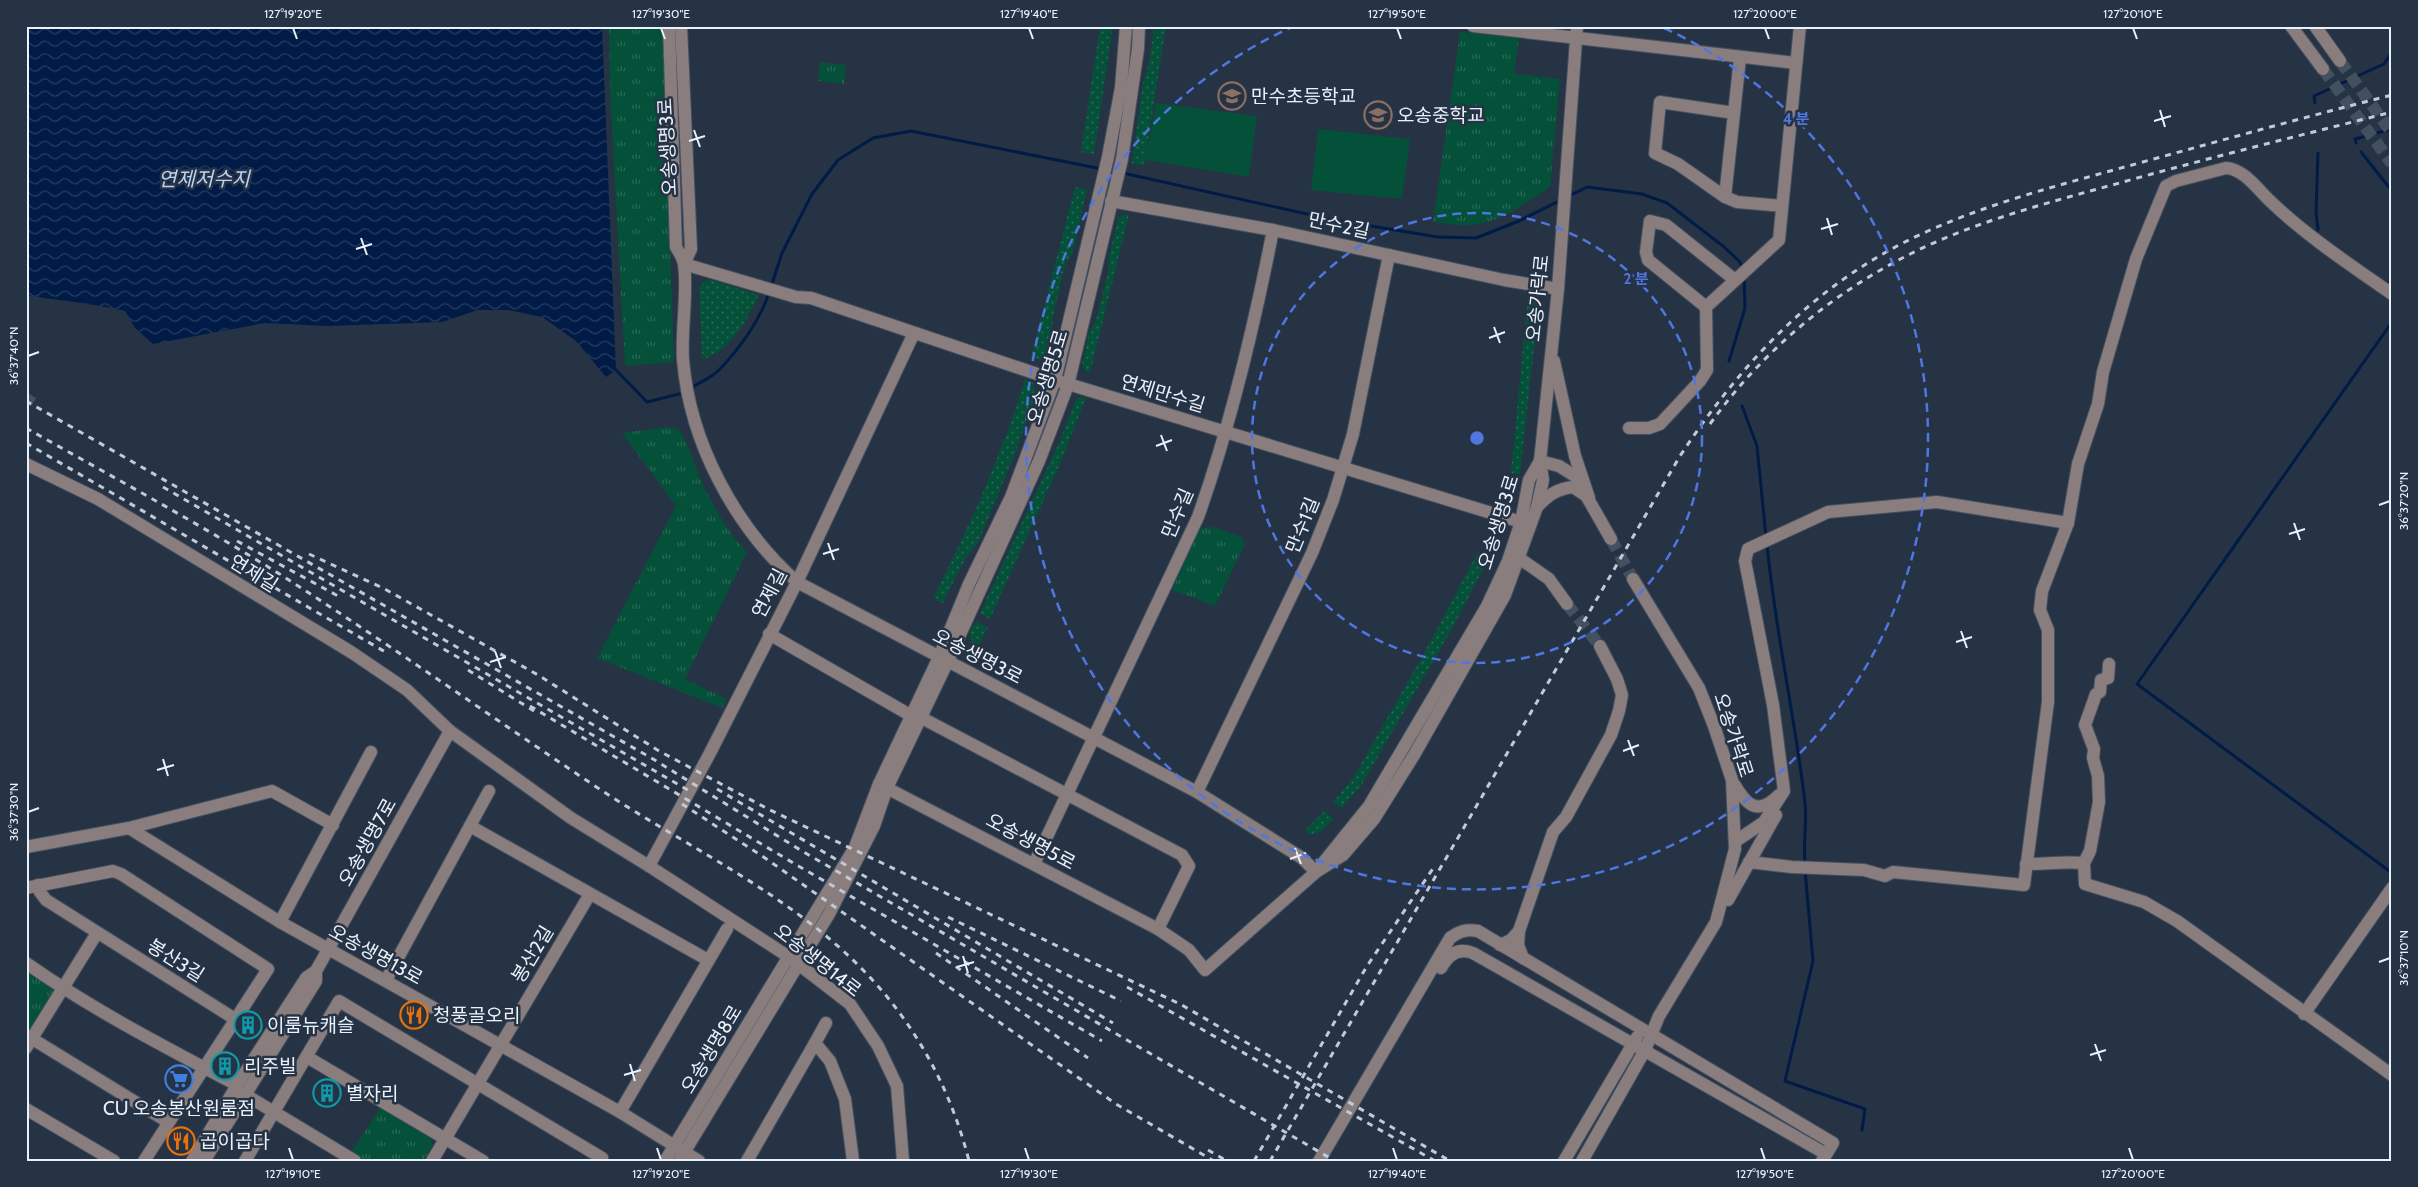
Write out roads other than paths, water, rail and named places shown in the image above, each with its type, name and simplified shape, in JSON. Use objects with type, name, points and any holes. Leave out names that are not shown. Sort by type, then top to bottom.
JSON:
[{"type":"street","name":"오송생명3로","points":[[669,26],[676,247],[684,264]]},
{"type":"street","name":"오송생명3로","points":[[681,26],[691,248],[684,264],[683,360],[691,408],[705,449],[743,520],[760,545],[797,582],[1094,736],[1197,792],[1302,858],[1316,872]]},
{"type":"street","name":"오송생명5로","points":[[943,659],[969,584],[1011,497],[1055,380],[1108,157],[1121,88],[1126,26]]},
{"type":"street","name":"오송생명5로","points":[[1139,26],[1138,49],[1122,159],[1068,385],[1040,461],[915,716],[883,786],[1158,929],[1189,950],[1206,970],[1316,872]]},
{"type":"street","points":[[1473,26],[1576,32],[1740,58],[1796,63]]},
{"type":"street","points":[[1629,428],[1649,428],[1660,424],[1700,382],[1707,370],[1706,307],[1778,240],[1800,26]]},
{"type":"street","points":[[2291,26],[2323,69]]},
{"type":"street","points":[[2315,26],[2340,61]]},
{"type":"street","name":"오송가락로","points":[[1540,461],[1558,288],[1576,32]]},
{"type":"street","points":[[1725,197],[1740,58]]},
{"type":"street","points":[[1734,113],[1660,102],[1655,153],[1678,164],[1725,197],[1737,202],[1782,206]]},
{"type":"street","points":[[1749,862],[1864,870],[1885,876],[1893,872],[2024,885],[2048,702],[2048,630],[2040,610],[2042,591],[2068,523],[2078,464],[2098,404],[2103,372],[2136,259],[2166,186],[2184,179],[2226,168],[2233,168],[2244,175],[2293,224],[2392,294]]},
{"type":"street","name":"만수2길","points":[[1111,201],[1273,230],[1504,280],[1558,288]]},
{"type":"street","points":[[1706,307],[1648,260],[1646,252],[1650,221],[1666,225],[1737,279]]},
{"type":"street","name":"만수길","points":[[1034,864],[1198,517],[1227,432],[1273,230]]},
{"type":"street","name":"만수1길","points":[[1197,792],[1312,553],[1343,469],[1353,434],[1389,255]]},
{"type":"street","name":"연제만수길","points":[[684,264],[796,297],[811,298],[1068,385],[1521,522]]},
{"type":"street","name":"연제길","points":[[26,464],[98,499],[351,652],[408,690],[450,731],[571,818],[649,866],[710,753],[797,582],[914,333]]},
{"type":"street","points":[[1551,346],[1575,456],[1589,498]]},
{"type":"street","name":"오송생명3로","points":[[1316,872],[1343,855],[1374,819],[1414,755],[1505,595],[1537,508],[1543,480],[1540,461]]},
{"type":"street","name":"오송생명3로","points":[[1316,872],[1369,806],[1487,606],[1508,561],[1521,522],[1529,480],[1540,461]]},
{"type":"street","points":[[1540,461],[1559,466],[1575,476],[1611,539]]},
{"type":"street","points":[[1537,508],[1544,500],[1561,489],[1573,487],[1589,498]]},
{"type":"street","points":[[1716,922],[1776,816],[1784,791],[1773,705],[1745,561],[1748,548],[1828,512],[1937,502],[2068,523]]},
{"type":"street","points":[[1519,558],[1549,579],[1567,604]]},
{"type":"street","name":"오송가락로","points":[[1564,1161],[1632,1043],[1648,1033],[1656,1022],[1716,922],[1733,864],[1736,841],[1732,780],[1714,726],[1699,688],[1634,580]]},
{"type":"street","points":[[769,634],[915,716],[1182,855],[1189,866],[1158,929]]},
{"type":"street","points":[[1523,958],[1518,946],[1519,930],[1554,832],[1571,808],[1611,735],[1619,711],[1622,695],[1617,679],[1600,646]]},
{"type":"street","points":[[2109,664],[2108,678],[2101,680],[2100,692],[2093,699],[2085,725],[2094,749],[2093,763],[2098,776],[2098,802],[2090,851],[2084,863],[2085,884],[2144,902],[2177,921],[2304,1014],[2392,1075]]},
{"type":"street","name":"오송생명7로","points":[[192,1161],[240,1089],[306,978],[316,971],[329,950],[450,731]]},
{"type":"street","points":[[280,922],[371,752]]},
{"type":"street","points":[[1732,780],[1742,799],[1750,806],[1761,807],[1770,804],[1784,791]]},
{"type":"street","name":"오송생명8로","points":[[665,1161],[679,1153],[794,961],[829,914],[874,826],[883,786]]},
{"type":"street","points":[[26,848],[129,828],[272,791],[333,825]]},
{"type":"street","points":[[386,980],[489,791]]},
{"type":"street","points":[[1736,841],[1764,822],[1784,791]]},
{"type":"street","points":[[470,826],[708,960]]},
{"type":"street","name":"오송생명13로","points":[[129,828],[280,922],[620,1112],[679,1153],[699,1161]]},
{"type":"street","points":[[2026,864],[2084,863]]},
{"type":"street","name":"오송생명14로","points":[[649,866],[794,961],[850,1004],[878,1046],[897,1086],[903,1161]]},
{"type":"street","points":[[32,887],[113,871],[122,874],[268,969],[144,1161]]},
{"type":"street","name":"봉산3길","points":[[32,887],[40,892],[46,900],[235,1019]]},
{"type":"street","points":[[2304,1014],[2392,888]]},
{"type":"street","name":"봉산2길","points":[[432,1161],[590,894]]},
{"type":"street","points":[[620,1112],[727,929]]},
{"type":"street","points":[[1320,1161],[1450,938],[1459,931],[1469,930],[1478,931],[1648,1033],[1827,1153]]},
{"type":"street","points":[[1500,944],[1511,940],[1519,930]]},
{"type":"street","points":[[97,933],[28,1041],[168,1122]]},
{"type":"street","points":[[1330,1161],[1447,958],[1463,950],[1473,953],[1827,1153]]},
{"type":"street","points":[[26,963],[63,989],[143,1036],[203,1067],[240,1089],[272,1113],[355,1161]]},
{"type":"street","points":[[245,1161],[307,1057],[335,998],[602,1158],[601,1161]]},
{"type":"street","points":[[747,1161],[826,1023]]},
{"type":"street","name":"오송가락로","points":[[1582,1161],[1646,1050],[1648,1033]]},
{"type":"street","points":[[815,1043],[830,1061],[845,1099],[853,1161]]},
{"type":"street","points":[[307,1057],[483,1161]]},
{"type":"street","name":"오송생명7로","points":[[204,1161],[240,1089]]},
{"type":"street","points":[[26,1109],[114,1161]]},
{"type":"water","name":"연제저수지","points":[[26,26],[602,26],[616,370],[606,377],[576,341],[542,317],[508,310],[478,310],[442,322],[328,326],[265,323],[153,344],[135,328],[125,311],[26,295]]},
{"type":"waterway","points":[[2315,103],[2314,96],[2384,64],[2392,52]]},
{"type":"waterway","points":[[2356,143],[2355,139],[2392,129]]},
{"type":"waterway","points":[[771,287],[782,253],[812,194],[838,160],[873,138],[911,131],[1102,169]]},
{"type":"waterway","points":[[2361,152],[2392,191]]},
{"type":"waterway","points":[[2318,153],[2316,212],[2318,230]]},
{"type":"waterway","points":[[1123,173],[1334,220],[1438,237],[1476,238],[1519,221],[1561,200]]},
{"type":"waterway","points":[[1569,196],[1587,187],[1642,194],[1667,203],[1723,246],[1740,262],[1743,269]]},
{"type":"waterway","points":[[1729,361],[1745,308],[1744,275]]},
{"type":"waterway","points":[[2384,281],[2392,286]]},
{"type":"waterway","points":[[691,388],[717,372],[735,352],[755,323],[769,293]]},
{"type":"waterway","points":[[2392,322],[2137,684],[2392,873]]},
{"type":"waterway","points":[[616,370],[647,402],[683,393]]},
{"type":"waterway","points":[[1742,406],[1757,446],[1766,537]]},
{"type":"waterway","points":[[1767,544],[1775,609],[1805,803],[1805,864]]},
{"type":"waterway","points":[[1805,870],[1813,961],[1785,1081],[1865,1109],[1862,1130]]},
{"type":"tunnel","points":[[2340,61],[2392,133]]},
{"type":"tunnel","points":[[2323,69],[2392,164]]},
{"type":"tunnel","points":[[26,403],[31,395]]},
{"type":"tunnel","points":[[1611,539],[1633,579]]},
{"type":"tunnel","points":[[1567,604],[1600,646]]},
{"type":"railway","points":[[1270,1161],[1680,456],[1731,387],[1758,355],[1788,325],[1819,298],[1889,250],[1928,231],[1978,211],[2054,187],[2392,95]]},
{"type":"railway","points":[[1710,424],[1755,369],[1808,320],[1836,298],[1866,279],[1929,245],[1976,226],[2049,202],[2392,112]]},
{"type":"railway","points":[[26,401],[653,759],[802,851],[1335,1161]]},
{"type":"railway","points":[[26,428],[186,518],[281,575],[601,790],[737,873],[803,918],[863,970],[882,990],[915,1035],[929,1058],[952,1108],[969,1161]]},
{"type":"railway","points":[[26,443],[387,653]]},
{"type":"railway","points":[[163,487],[693,793]]},
{"type":"railway","points":[[237,541],[338,596]]},
{"type":"railway","points":[[309,554],[383,588],[538,675],[659,751],[770,810],[1180,1004],[1450,1161]]},
{"type":"railway","points":[[468,670],[534,711]]},
{"type":"railway","points":[[530,706],[800,867],[1102,1041]]},
{"type":"railway","points":[[717,789],[1113,1023]]},
{"type":"railway","points":[[682,804],[765,858],[1116,1104],[1214,1161]]},
{"type":"railway","points":[[1254,1161],[1367,966],[1434,867]]},
{"type":"railway","points":[[948,917],[1121,1001]]},
{"type":"railway","points":[[936,953],[1088,1058]]},
{"type":"railway","points":[[1127,987],[1435,1161]]},
{"type":"railway","points":[[1208,1150],[1227,1161]]},
{"type":"place","name":"만수초등학교","points":[[1232,96]]},
{"type":"place","name":"오송중학교","points":[[1378,115]]},
{"type":"place","name":"청풍골오리","points":[[414,1015]]},
{"type":"place","name":"이룸뉴캐슬","points":[[248,1025]]},
{"type":"place","name":"리주빌","points":[[225,1066]]},
{"type":"place","name":"CU 오송봉산원룸점","points":[[179,1079]]},
{"type":"place","name":"별자리","points":[[327,1093]]},
{"type":"place","name":"곱이곱다","points":[[181,1141]]}]
